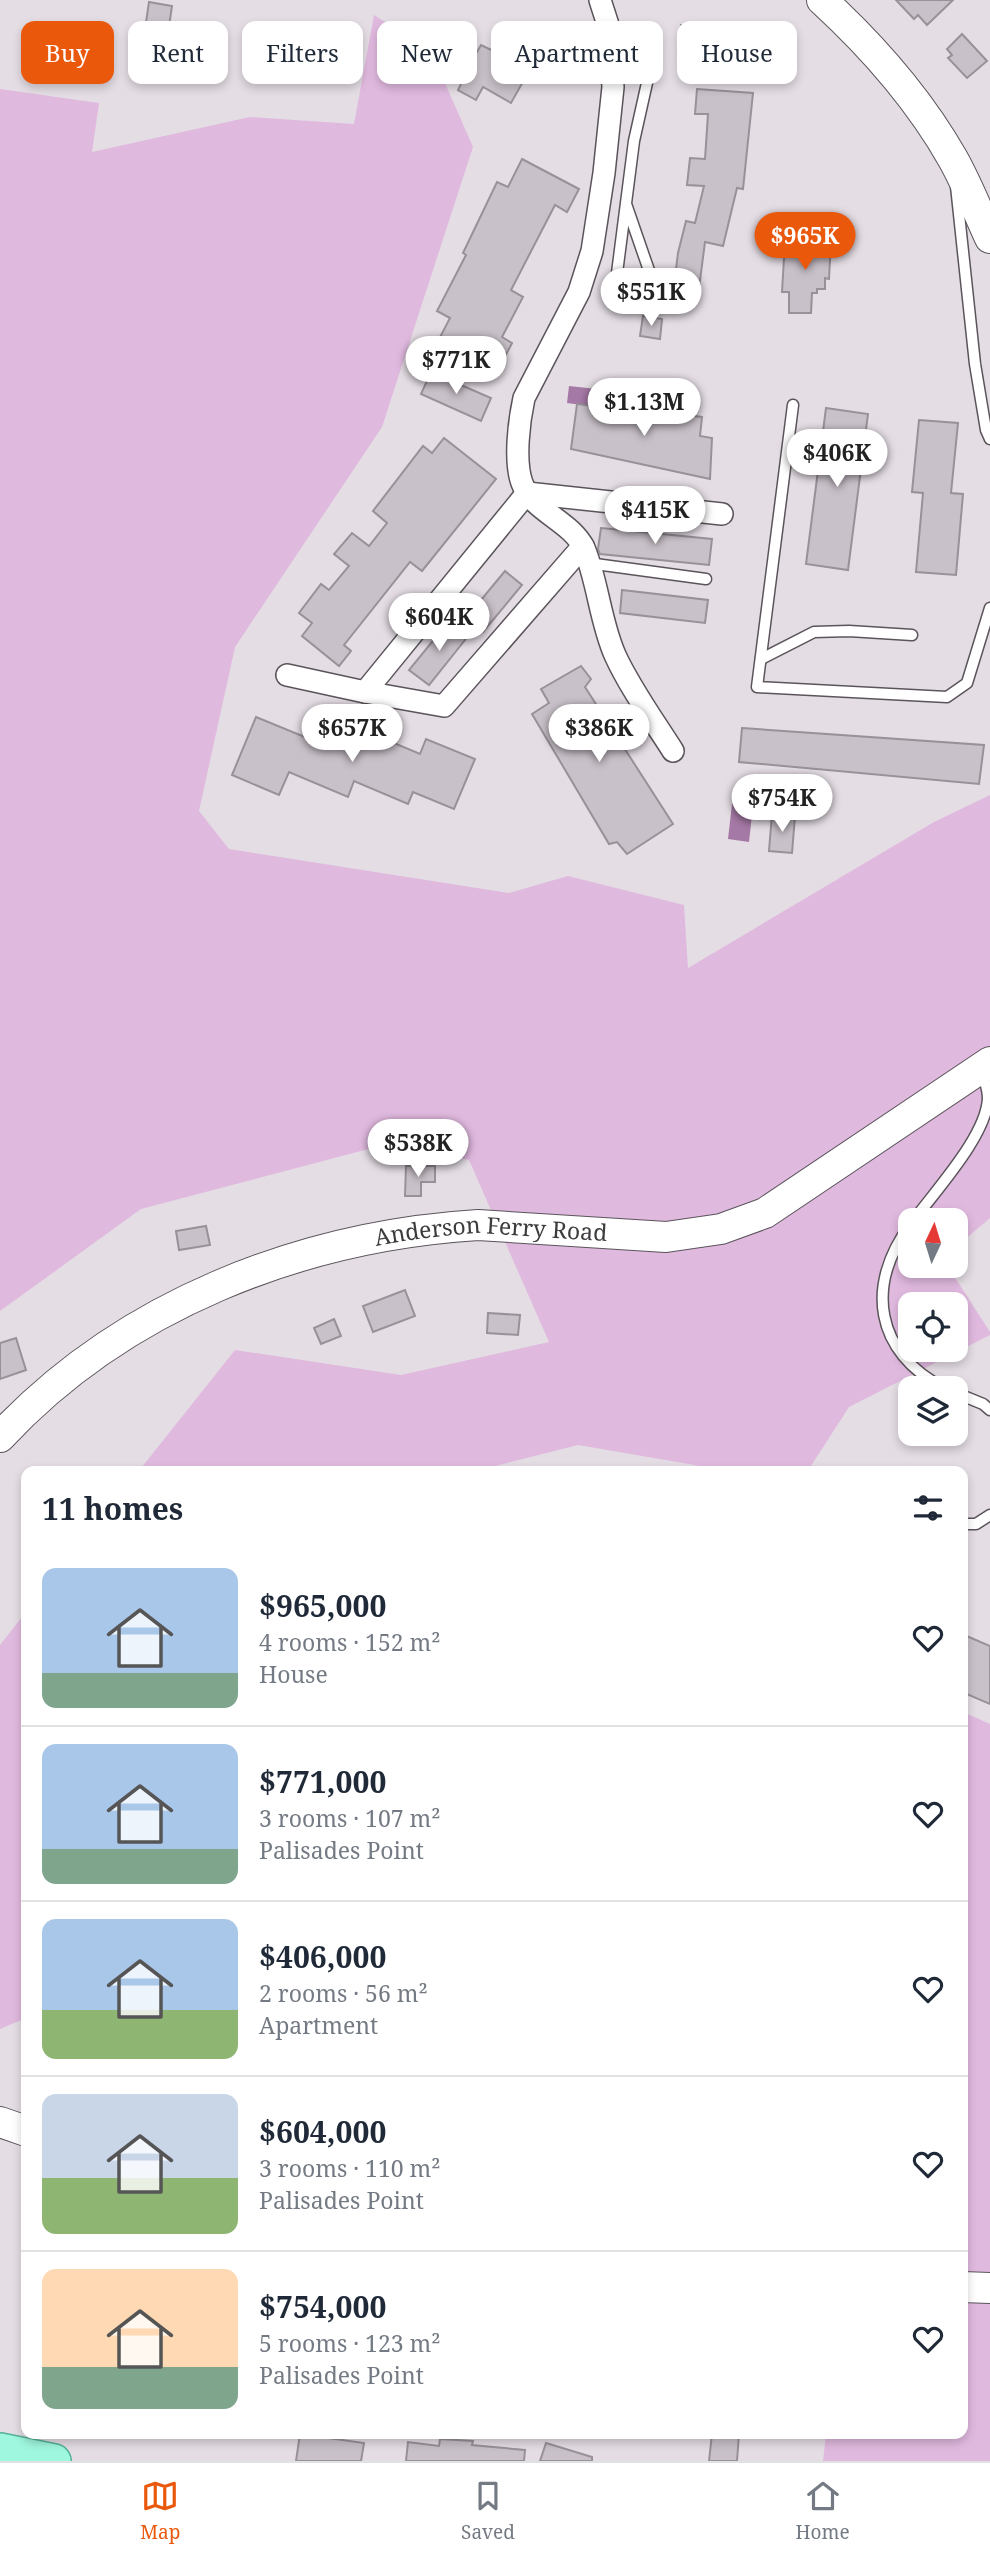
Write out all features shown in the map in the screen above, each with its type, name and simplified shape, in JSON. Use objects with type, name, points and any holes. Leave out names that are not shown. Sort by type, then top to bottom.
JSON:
[{"type":"main road","points":[[0,2450],[54,2461]]},
{"type":"street","points":[[600,0],[609,28],[612,87],[592,251],[579,292],[524,398],[520,417],[519,466],[527,493],[554,515],[585,555],[603,622],[616,657],[673,751]]},
{"type":"street","points":[[822,0],[868,45],[903,88],[953,159],[990,238]]},
{"type":"street","points":[[527,493],[722,514]]},
{"type":"street","points":[[365,692],[527,493]]},
{"type":"street","points":[[286,674],[444,706],[585,555]]},
{"type":"street","name":"Anderson Ferry Road","points":[[0,1437],[48,1391],[92,1357],[150,1320],[236,1277],[341,1243],[451,1227],[478,1225],[666,1237],[721,1229],[765,1213],[986,1065]]},
{"type":"street","points":[[0,2122],[21,2129]]},
{"type":"street","points":[[968,2287],[990,2288]]},
{"type":"lane","points":[[626,204],[653,282],[649,303],[625,293],[617,273],[634,141],[647,84]]},
{"type":"lane","points":[[608,137],[634,141]]},
{"type":"lane","points":[[953,159],[975,364],[986,430],[990,439]]},
{"type":"lane","points":[[793,405],[757,687],[947,697],[967,683],[990,608]]},
{"type":"lane","points":[[585,555],[706,579]]},
{"type":"lane","points":[[761,659],[814,632],[912,635]]},
{"type":"lane","points":[[923,1208],[974,1140],[984,1118],[988,1098],[986,1065]]},
{"type":"lane","points":[[898,1242],[886,1271],[882,1315],[890,1337],[902,1356],[922,1376]]},
{"type":"lane","points":[[968,1398],[990,1410]]},
{"type":"lane","points":[[968,1524],[976,1524],[990,1515]]},
{"type":"shaded area","points":[[374,15],[384,21],[377,21],[377,84],[445,84],[473,147],[382,427],[235,647],[199,811],[229,849],[509,893],[568,876],[684,905],[688,968],[934,822],[990,795],[990,1218],[968,1237],[968,1208],[898,1208],[898,1278],[955,1278],[964,1292],[898,1292],[898,1362],[937,1362],[910,1376],[898,1376],[898,1382],[849,1407],[811,1466],[700,1466],[578,1445],[495,1466],[143,1466],[235,1350],[401,1375],[549,1342],[469,1160],[391,1143],[141,1209],[0,1311],[0,89],[99,103],[92,152],[250,117],[354,124]]},
{"type":"shaded area","points":[[569,386],[606,390],[604,408],[567,403]]},
{"type":"shaded area","points":[[732,804],[753,806],[749,842],[728,839]]},
{"type":"shaded area","points":[[968,1298],[990,1332],[990,1335],[968,1346]]},
{"type":"shaded area","points":[[21,1618],[21,2020],[0,2029],[0,1645]]},
{"type":"shaded area","points":[[968,1714],[990,1724],[990,2461],[823,2461],[825,2439],[968,2439]]},
{"type":"building","points":[[896,0],[953,0],[927,25],[918,15],[914,19]]},
{"type":"building","points":[[149,2],[172,6],[170,21],[146,21]]},
{"type":"building","points":[[962,34],[987,61],[967,78],[948,58],[952,55],[947,49]]},
{"type":"building","points":[[481,45],[491,50],[491,84],[522,84],[511,103],[483,87],[476,100],[458,90],[461,84],[477,84],[477,52]]},
{"type":"building","points":[[697,89],[753,93],[743,189],[737,188],[723,246],[705,242],[698,296],[673,293],[678,253],[686,221],[695,223],[704,186],[687,185],[690,158],[705,159],[708,114],[695,114]]},
{"type":"building","points":[[522,159],[579,189],[567,212],[555,205],[511,290],[523,297],[502,337],[512,343],[496,374],[437,343],[450,318],[437,311],[466,255],[463,253],[497,182],[508,187]]},
{"type":"building","points":[[805,239],[831,241],[829,279],[825,278],[825,289],[817,289],[817,293],[812,293],[811,313],[789,313],[789,292],[782,292],[785,241],[805,242]]},
{"type":"building","points":[[643,316],[662,319],[660,339],[640,336]]},
{"type":"building","points":[[431,372],[491,398],[481,421],[421,394]]},
{"type":"building","points":[[618,402],[652,406],[652,411],[702,417],[700,436],[712,438],[710,479],[571,449],[577,404],[617,409]]},
{"type":"building","points":[[826,408],[868,414],[848,570],[806,564]]},
{"type":"building","points":[[919,420],[958,423],[951,493],[963,494],[956,575],[916,572],[923,493],[912,492]]},
{"type":"building","points":[[444,438],[496,479],[422,571],[410,562],[344,645],[351,651],[339,666],[302,636],[312,623],[299,613],[321,584],[329,590],[349,566],[334,554],[352,533],[369,546],[387,523],[373,511],[423,446],[432,453]]},
{"type":"building","points":[[601,528],[712,539],[709,565],[600,554],[598,549]]},
{"type":"building","points":[[505,571],[522,585],[483,632],[466,618]]},
{"type":"building","points":[[622,590],[708,600],[705,623],[620,613]]},
{"type":"building","points":[[450,620],[469,635],[429,685],[409,670]]},
{"type":"building","points":[[581,666],[591,679],[585,687],[673,824],[627,854],[617,842],[609,844],[532,714],[549,703],[541,689]]},
{"type":"building","points":[[256,717],[307,738],[312,726],[362,746],[368,732],[420,754],[426,739],[475,759],[454,809],[413,792],[408,804],[354,781],[348,797],[289,772],[279,795],[232,775]]},
{"type":"building","points":[[742,728],[984,745],[979,784],[739,762]]},
{"type":"building","points":[[772,814],[795,816],[792,853],[769,851]]},
{"type":"building","points":[[406,1166],[435,1166],[435,1182],[421,1182],[421,1196],[405,1196]]},
{"type":"building","points":[[206,1226],[210,1245],[179,1250],[176,1231]]},
{"type":"building","points":[[405,1290],[415,1316],[373,1332],[363,1306]]},
{"type":"building","points":[[488,1313],[520,1315],[518,1335],[487,1333]]},
{"type":"building","points":[[334,1319],[341,1336],[321,1344],[314,1328]]},
{"type":"building","points":[[16,1338],[26,1370],[0,1379],[0,1343]]},
{"type":"building","points":[[968,1637],[990,1646],[990,1704],[968,1695]]},
{"type":"building","points":[[299,2439],[336,2439],[364,2443],[361,2461],[296,2461]]},
{"type":"building","points":[[440,2439],[473,2441],[472,2445],[525,2450],[524,2461],[406,2461],[408,2442],[439,2446]]},
{"type":"building","points":[[711,2439],[739,2439],[737,2461],[709,2461]]},
{"type":"building","points":[[546,2443],[592,2457],[592,2461],[540,2461]]}]
